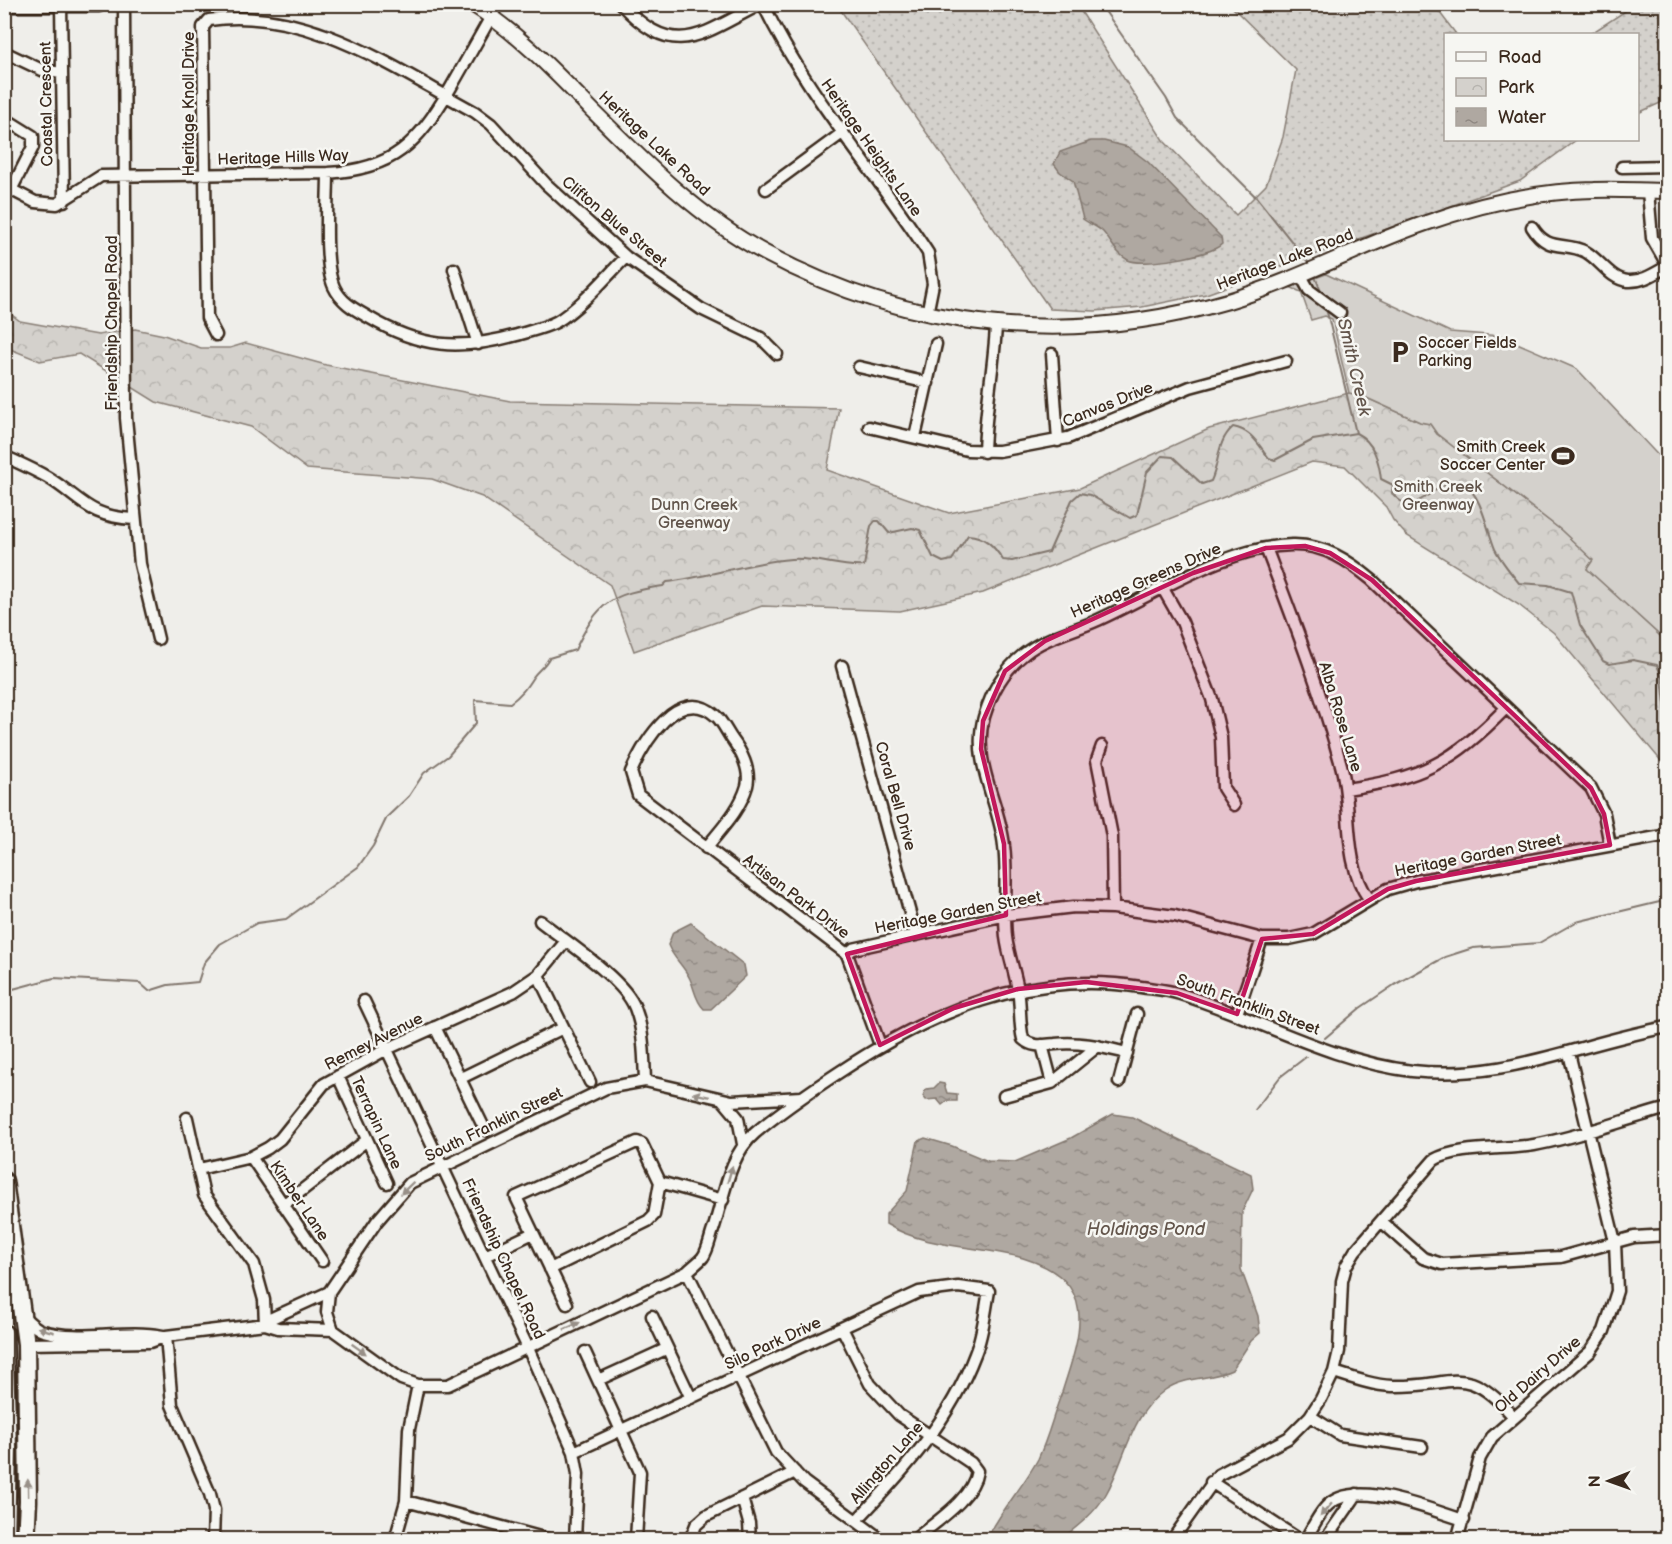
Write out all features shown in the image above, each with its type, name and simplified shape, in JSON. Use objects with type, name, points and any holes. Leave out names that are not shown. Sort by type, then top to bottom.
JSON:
[{"type":"highway","points":[[4,1181],[26,1344],[26,1539]]},
{"type":"highway","points":[[4,1260],[12,1316],[17,1331],[26,1344]]},
{"type":"highway","points":[[5,1341],[12,1357],[16,1379],[19,1430],[27,1437]]},
{"type":"highway","points":[[5,1341],[9,1505],[6,1539]]},
{"type":"highway","points":[[9,1505],[13,1522],[12,1539]]},
{"type":"main road","name":"Heritage Lake Road","points":[[472,4],[531,48],[673,189],[764,253],[847,290],[927,314],[996,326],[1082,327],[1178,313],[1230,301],[1424,224],[1470,209],[1560,192],[1668,191]]},
{"type":"street","name":"Friendship Chapel Road","points":[[124,4],[127,174],[125,361],[134,519],[140,564],[158,639]]},
{"type":"street","name":"Heritage Hills Way","points":[[64,201],[101,176],[328,173],[368,168],[394,157],[418,138],[446,96],[498,4]]},
{"type":"street","points":[[621,4],[649,30],[659,35],[682,38],[701,34],[762,4]]},
{"type":"street","name":"Heritage Heights Lane","points":[[762,4],[795,65],[927,254],[933,285],[927,314]]},
{"type":"street","points":[[4,6],[99,6]]},
{"type":"street","name":"Coastal Crescent","points":[[61,6],[64,201]]},
{"type":"street","name":"Heritage Knoll Drive","points":[[216,335],[207,318],[202,33],[205,21],[244,19],[318,30],[343,40],[446,96]]},
{"type":"street","points":[[4,52],[42,70],[61,73]]},
{"type":"street","name":"Clifton Blue Street","points":[[446,96],[491,124],[546,184],[626,257],[701,309],[761,338],[777,354]]},
{"type":"street","points":[[4,118],[33,136],[33,147],[8,188],[44,204],[64,201]]},
{"type":"street","points":[[766,189],[841,134]]},
{"type":"street","points":[[1622,167],[1668,166]]},
{"type":"street","points":[[328,173],[330,274],[342,299],[379,324],[413,339],[436,344],[478,344],[542,328],[559,320],[626,257]]},
{"type":"street","points":[[1532,227],[1539,238],[1548,244],[1584,251],[1621,280],[1643,280],[1668,266],[1652,238],[1648,191]]},
{"type":"street","points":[[454,269],[478,344]]},
{"type":"street","points":[[1300,274],[1309,290],[1340,313]]},
{"type":"street","points":[[984,452],[996,326]]},
{"type":"street","points":[[915,438],[936,344]]},
{"type":"street","points":[[1052,354],[1058,441]]},
{"type":"street","name":"Canvas Drive","points":[[868,427],[984,452],[1058,441],[1080,435],[1190,387],[1286,361]]},
{"type":"street","points":[[859,367],[928,383]]},
{"type":"street","points":[[4,456],[49,478],[83,506],[101,514],[134,519]]},
{"type":"street","name":"Heritage Greens Drive","points":[[1042,1045],[1029,1044],[1023,1039],[1018,989],[1006,937],[1004,844],[981,750],[983,721],[992,692],[1005,671],[1026,652],[1045,641],[1115,612],[1193,573],[1266,548],[1305,546],[1347,560],[1372,580],[1591,788],[1604,814],[1610,845]]},
{"type":"street","name":"Alba Rose Lane","points":[[1266,548],[1319,694],[1342,767],[1351,847],[1357,874],[1369,899]]},
{"type":"street","points":[[1162,587],[1182,622],[1212,699],[1221,737],[1223,788],[1233,805]]},
{"type":"street","name":"Coral Bell Drive","points":[[842,666],[916,935]]},
{"type":"street","name":"Artisan Park Drive","points":[[706,848],[738,807],[748,783],[743,754],[716,715],[695,706],[672,712],[642,746],[631,772],[638,795],[706,848],[847,954],[879,1045]]},
{"type":"street","points":[[1346,789],[1394,782],[1418,775],[1445,761],[1478,736],[1506,708]]},
{"type":"street","points":[[1102,746],[1097,760],[1112,836],[1113,908]]},
{"type":"street","name":"Heritage Garden Street","points":[[847,954],[853,949],[1006,915],[1074,907],[1113,908],[1175,916],[1262,939],[1289,939],[1313,934],[1341,920],[1369,899],[1388,889],[1416,881],[1668,835]]},
{"type":"street","points":[[540,921],[616,983],[635,1006],[643,1041],[645,1081]]},
{"type":"street","points":[[1237,1014],[1262,939]]},
{"type":"street","name":"Remey Avenue","points":[[200,1168],[251,1157],[280,1139],[324,1084],[387,1049],[513,992],[538,975],[566,941]]},
{"type":"street","points":[[538,975],[590,1082]]},
{"type":"street","name":"South Franklin Street","points":[[333,1330],[401,1379],[418,1385],[448,1385],[687,1272],[704,1256],[734,1161],[743,1144],[801,1097],[879,1045],[954,1008],[1018,989],[1086,982],[1126,985],[1177,993],[1316,1046],[1408,1070],[1462,1073],[1496,1070],[1668,1027]]},
{"type":"street","name":"Friendship Chapel Road","points":[[364,1001],[527,1346],[574,1452],[579,1474],[575,1539]]},
{"type":"street","points":[[1119,1082],[1137,1014]]},
{"type":"street","points":[[435,1027],[484,1130]]},
{"type":"street","points":[[461,1078],[563,1028]]},
{"type":"street","points":[[1052,1083],[1042,1045],[1075,1042],[1127,1053]]},
{"type":"street","points":[[1004,1096],[1052,1083],[1098,1046]]},
{"type":"street","name":"Old Dairy Drive","points":[[1457,1539],[1480,1458],[1492,1437],[1513,1416],[1590,1352],[1604,1331],[1617,1291],[1615,1242],[1569,1053]]},
{"type":"street","name":"Terrapin Lane","points":[[338,1076],[387,1183]]},
{"type":"street","name":"South Franklin Street","points":[[328,1292],[377,1221],[410,1183],[606,1088],[645,1081],[732,1101],[801,1097]]},
{"type":"street","points":[[722,1099],[738,1118],[743,1144]]},
{"type":"street","points":[[1172,1539],[1211,1482],[1228,1469],[1288,1438],[1310,1416],[1334,1372],[1339,1351],[1342,1281],[1346,1266],[1355,1251],[1425,1169],[1443,1155],[1534,1145],[1668,1108]]},
{"type":"street","points":[[187,1118],[200,1168],[204,1195],[254,1264],[264,1300],[265,1324]]},
{"type":"street","points":[[283,1205],[367,1140]]},
{"type":"street","points":[[550,1269],[648,1221],[654,1215],[660,1182],[642,1144],[632,1143],[516,1197],[550,1269],[567,1304]]},
{"type":"street","name":"Kimber Lane","points":[[251,1157],[322,1261]]},
{"type":"street","points":[[660,1182],[723,1200]]},
{"type":"street","points":[[1381,1221],[1423,1258],[1442,1264],[1552,1258],[1634,1237],[1668,1235]]},
{"type":"street","points":[[485,1256],[533,1233]]},
{"type":"street","points":[[687,1272],[776,1452],[795,1472],[882,1539]]},
{"type":"street","name":"Silo Park Drive","points":[[574,1452],[919,1292],[958,1287],[990,1292]]},
{"type":"street","points":[[26,1344],[150,1342],[166,1336],[265,1324],[278,1328],[333,1330],[327,1312],[328,1292],[272,1317],[265,1324]]},
{"type":"street","name":"Allington Lane","points":[[857,1520],[932,1437],[953,1401],[976,1353],[990,1292]]},
{"type":"street","points":[[652,1316],[666,1349],[692,1398]]},
{"type":"street","points":[[24,1317],[41,1330],[70,1335],[145,1332],[166,1336]]},
{"type":"street","points":[[842,1328],[870,1384],[899,1415],[971,1463],[977,1471],[976,1480],[964,1496],[914,1539]]},
{"type":"street","points":[[166,1336],[172,1405],[210,1494],[214,1510],[213,1539]]},
{"type":"street","points":[[598,1380],[666,1349]]},
{"type":"street","points":[[585,1352],[640,1472],[636,1539]]},
{"type":"street","points":[[1334,1372],[1370,1383],[1392,1386],[1451,1380],[1472,1381],[1488,1390],[1513,1416]]},
{"type":"street","points":[[395,1539],[406,1501],[409,1429],[418,1385]]},
{"type":"street","points":[[1310,1416],[1340,1435],[1422,1448]]},
{"type":"street","points":[[690,1539],[696,1525],[706,1516],[795,1472]]},
{"type":"street","points":[[1211,1482],[1299,1539]]},
{"type":"street","points":[[1305,1539],[1326,1507],[1339,1497],[1357,1494],[1378,1495],[1464,1520]]},
{"type":"street","points":[[1324,1539],[1357,1494]]},
{"type":"street","points":[[742,1498],[749,1523],[750,1539]]},
{"type":"street","points":[[406,1501],[551,1539]]},
{"type":"highlighted area","points":[[1305,546],[1330,553],[1372,580],[1591,788],[1604,814],[1610,845],[1416,881],[1388,889],[1313,934],[1262,939],[1237,1014],[1177,993],[1086,982],[1018,989],[954,1008],[880,1045],[847,954],[1006,915],[1004,844],[981,749],[983,721],[1005,671],[1045,641],[1193,573],[1266,548]]},
{"type":"green space","points":[[1636,4],[1668,5],[1667,100],[1639,113],[1639,33],[1592,33]]},
{"type":"green space","points":[[837,5],[1077,5],[1163,140],[1236,215],[1266,185],[1283,137],[1296,70],[1233,8],[1234,5],[1434,5],[1455,33],[1444,33],[1444,141],[1575,141],[1520,181],[1206,294],[1142,307],[1095,311],[1050,309]]},
{"type":"green space","name":"Smith Creek Soccer Center","points":[[1326,274],[1450,332],[1501,336],[1577,369],[1667,465],[1667,642],[1587,569],[1593,560],[1561,530],[1437,434],[1430,424],[1420,422],[1360,395],[1349,393],[1332,319],[1325,316],[1311,320],[1301,292],[1290,287]]},
{"type":"green space","name":"Dunn Creek Greenway","points":[[4,309],[20,321],[98,335],[135,329],[164,335],[201,348],[230,348],[246,343],[326,365],[510,401],[839,408],[827,470],[949,513],[1080,488],[1209,429],[1349,393],[1360,395],[1420,422],[1430,424],[1437,434],[1561,530],[1593,560],[1587,569],[1667,642],[1667,768],[1554,633],[1519,605],[1406,535],[1393,520],[1386,507],[1345,466],[1312,462],[983,593],[900,611],[762,606],[634,651],[610,585],[482,497],[432,479],[307,469],[251,427],[156,402],[79,354],[40,361],[5,347]]},
{"type":"water","points":[[1091,141],[1104,141],[1128,147],[1148,162],[1221,237],[1222,244],[1204,253],[1161,261],[1136,262],[1124,257],[1103,232],[1083,219],[1073,181],[1060,172],[1054,164],[1060,152]]},
{"type":"water","points":[[691,923],[744,965],[746,976],[711,1009],[704,1009],[701,1006],[688,974],[668,945],[673,932]]},
{"type":"water","points":[[939,1083],[944,1084],[947,1093],[957,1094],[957,1101],[947,1101],[942,1105],[937,1099],[926,1100],[923,1096],[926,1089],[934,1088]]},
{"type":"water","name":"Holdings Pond","points":[[1113,1114],[1132,1117],[1251,1174],[1253,1189],[1242,1212],[1241,1269],[1258,1316],[1260,1333],[1251,1341],[1232,1370],[1181,1382],[1165,1390],[1153,1400],[1136,1425],[1113,1481],[1102,1501],[1086,1519],[1061,1539],[987,1539],[1032,1469],[1045,1443],[1074,1351],[1079,1313],[1075,1296],[1065,1281],[1048,1268],[1006,1254],[918,1238],[886,1224],[886,1214],[907,1191],[918,1141],[925,1138],[988,1161],[1015,1162],[1071,1138]]},
{"type":"waterway","name":"Smith Creek","points":[[1100,4],[1166,98],[1177,118],[1257,198],[1311,266]]},
{"type":"waterway","name":"Smith Creek","points":[[1314,274],[1322,294]]},
{"type":"waterway","name":"Smith Creek","points":[[1326,308],[1356,433],[1371,447],[1379,465],[1381,479],[1393,485],[1392,493],[1401,502],[1410,504],[1444,485],[1454,483],[1471,490],[1480,505],[1495,549],[1519,583],[1548,585],[1571,592],[1580,625],[1603,661],[1609,664],[1633,660],[1657,665],[1662,677],[1668,732]]},
{"type":"waterway","points":[[13,989],[54,978],[140,983],[149,991],[168,985],[198,982],[204,963],[220,944],[257,923],[286,919],[358,867],[373,846],[387,817],[409,796],[424,773],[448,756],[476,723],[475,700],[510,703],[523,691],[549,658],[575,650],[599,611],[618,597],[663,586],[667,582],[775,561],[800,559],[864,566],[871,526],[875,521],[879,521],[889,533],[912,528],[920,530],[933,557],[943,562],[952,560],[968,535],[984,540],[1003,560],[1012,561],[1049,552],[1072,500],[1080,493],[1090,495],[1130,518],[1137,515],[1147,472],[1162,456],[1173,457],[1202,484],[1211,481],[1221,446],[1233,427],[1249,434],[1269,458],[1275,460],[1313,440],[1356,433]]},
{"type":"waterway","points":[[1325,1038],[1360,1008],[1394,985],[1445,957],[1473,948],[1539,943],[1576,922],[1668,900]]},
{"type":"waterway","points":[[4,999],[7,995]]},
{"type":"waterway","points":[[1255,1110],[1280,1077],[1306,1057]]},
{"type":"place","name":"Soccer Fields Parking","points":[[1400,352]]},
{"type":"place","name":"Smith Creek Soccer Center","points":[[1563,456]]},
{"type":"park label","name":"Smith Creek Greenway","points":[[1438,496]]}]
